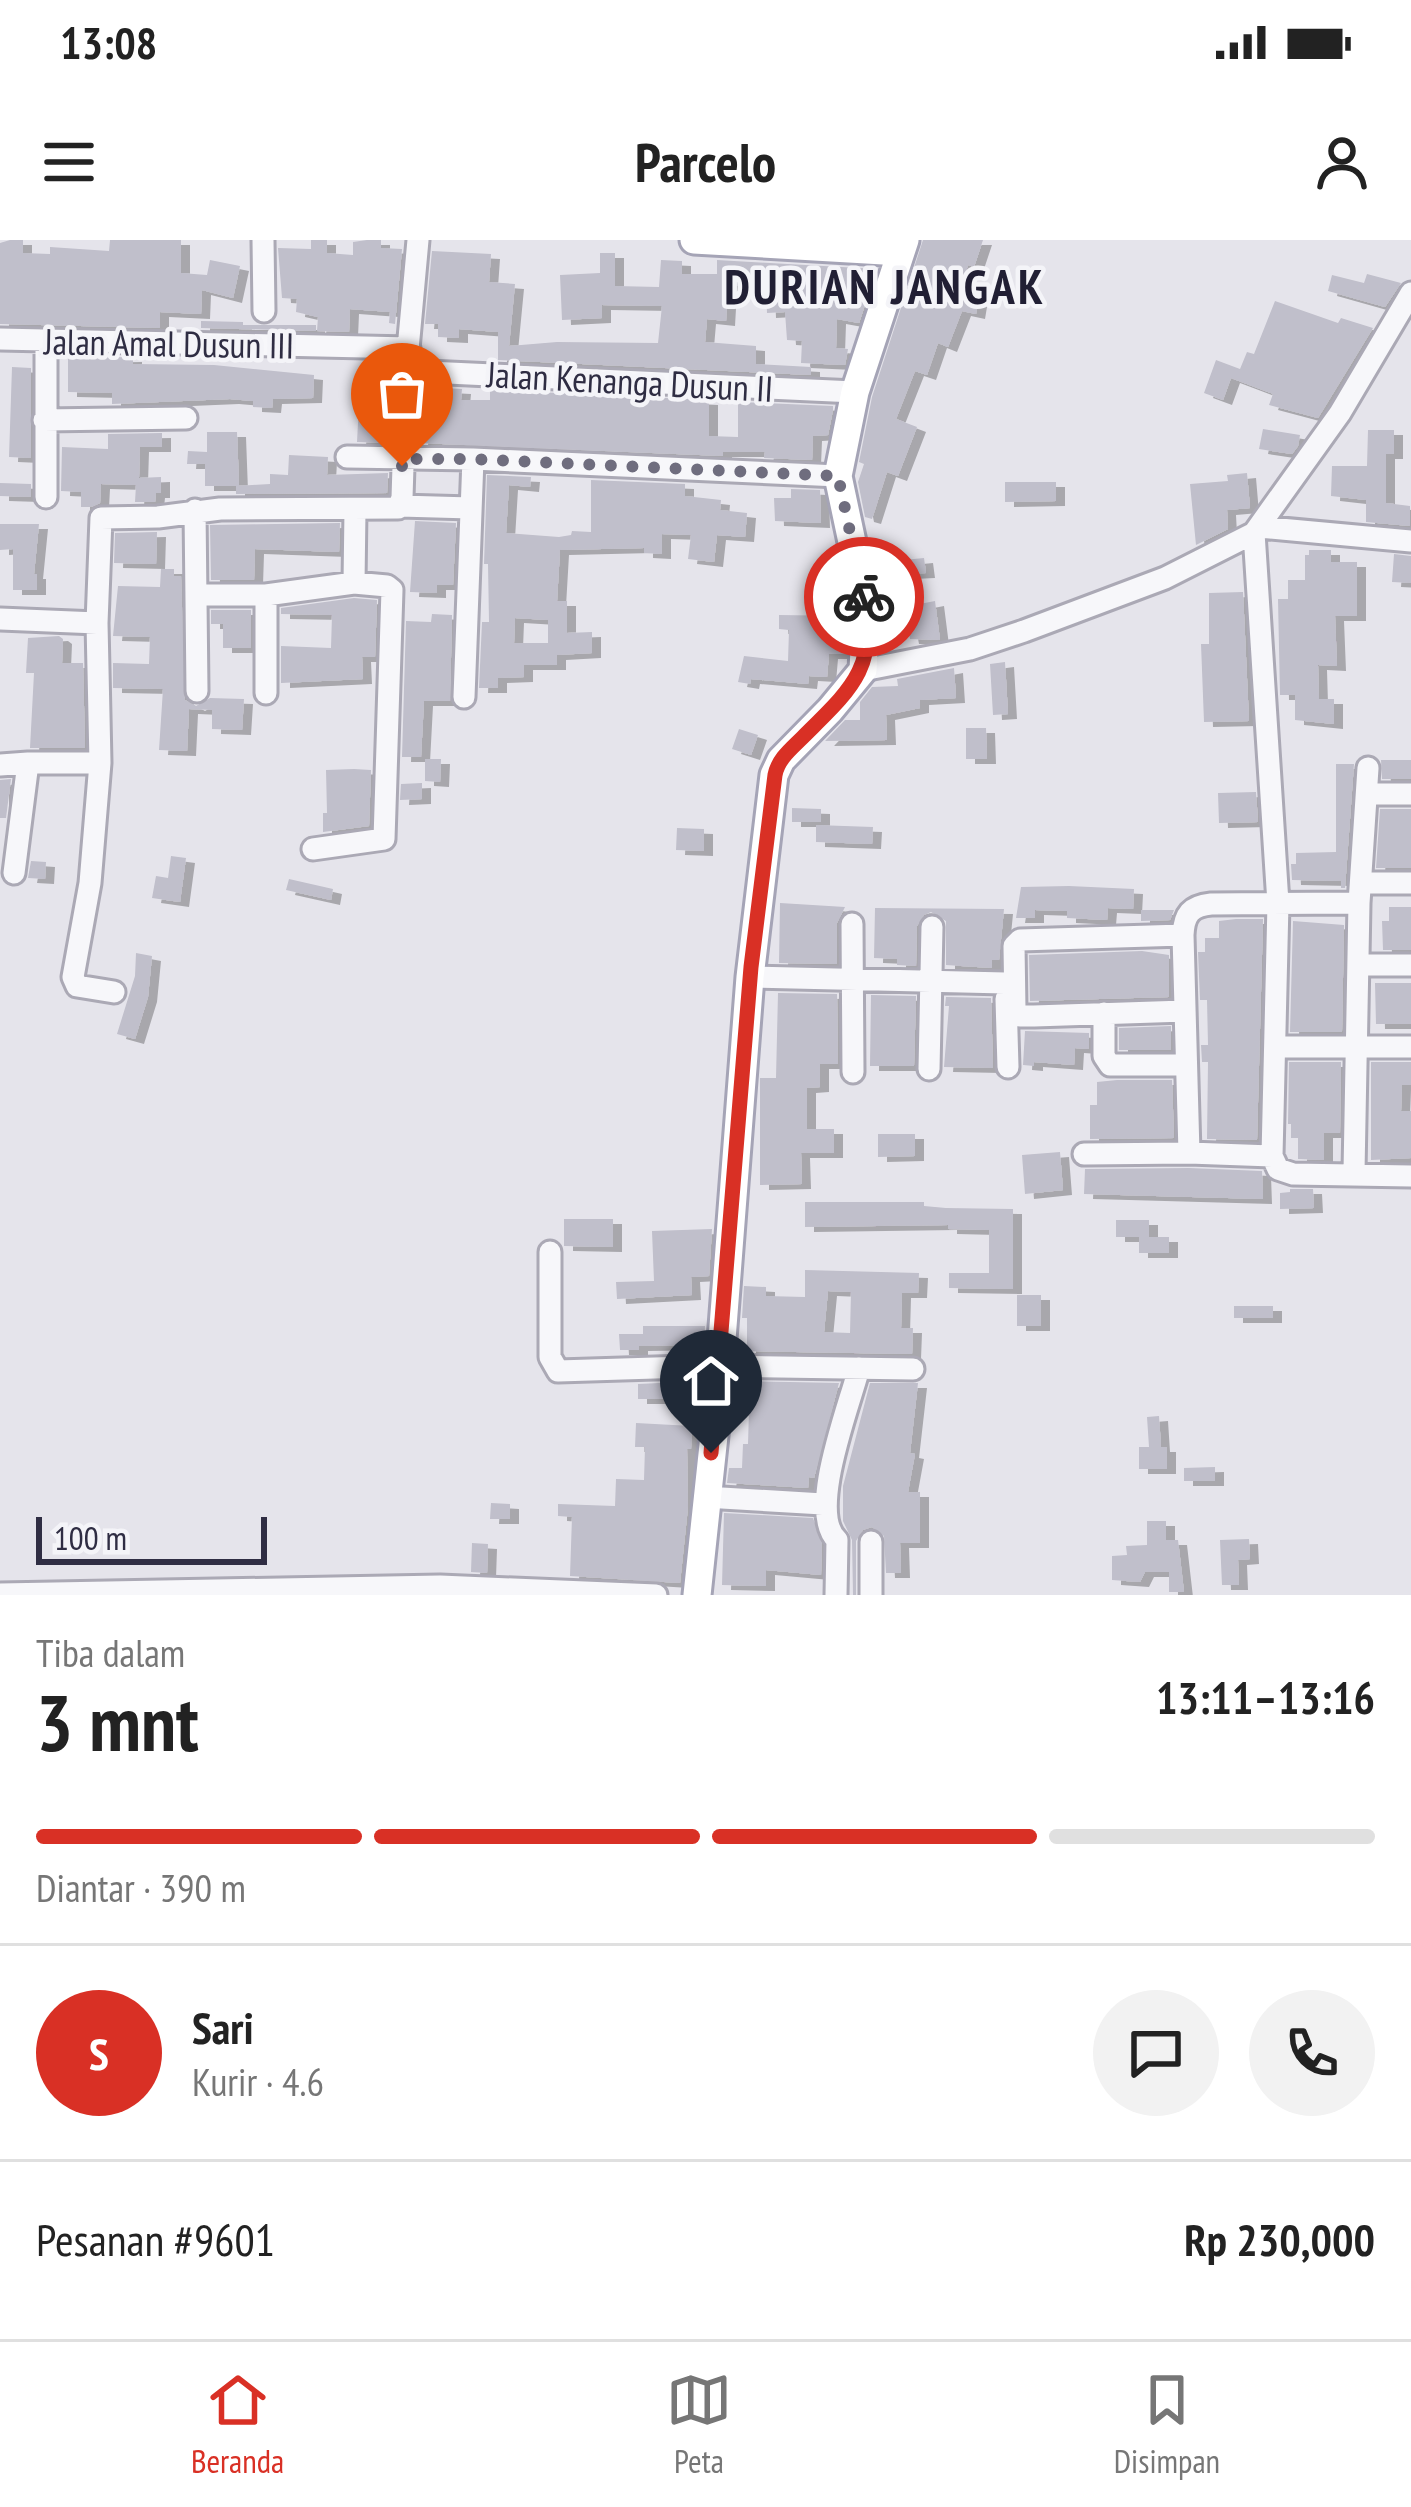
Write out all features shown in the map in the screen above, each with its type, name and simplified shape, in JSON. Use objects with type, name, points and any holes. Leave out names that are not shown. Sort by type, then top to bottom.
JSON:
[{"type":"main road","points":[[694,240],[903,246],[855,392],[838,476],[866,608],[863,670],[776,766],[750,972],[697,1595]]},
{"type":"street","points":[[263,240],[264,311]]},
{"type":"street","points":[[400,506],[418,240]]},
{"type":"street","points":[[863,670],[970,649],[1024,631],[1165,578],[1257,530],[1340,413],[1411,293]]},
{"type":"street","name":"Jalan Amal Dusun III","points":[[0,339],[407,359]]},
{"type":"street","points":[[46,340],[46,497]]},
{"type":"street","name":"Jalan Kenanga Dusun II","points":[[407,359],[855,392]]},
{"type":"street","points":[[44,420],[186,418]]},
{"type":"street","points":[[347,457],[838,476]]},
{"type":"street","points":[[464,697],[473,459]]},
{"type":"street","points":[[114,992],[77,986],[74,977],[90,883],[100,764],[101,518],[158,517],[195,510],[471,508]]},
{"type":"street","points":[[195,510],[197,692]]},
{"type":"street","points":[[354,583],[355,510]]},
{"type":"street","points":[[1257,530],[1411,541]]},
{"type":"street","points":[[1257,530],[1278,903],[1272,1156],[1278,1169],[1293,1174],[1411,1176]]},
{"type":"street","points":[[198,595],[266,595],[354,583],[392,590],[385,836],[380,842],[313,849]]},
{"type":"street","points":[[266,595],[266,693]]},
{"type":"street","points":[[0,620],[97,623]]},
{"type":"street","points":[[14,873],[28,764]]},
{"type":"street","points":[[0,765],[100,764]]},
{"type":"street","points":[[1354,1172],[1360,893],[1368,767]]},
{"type":"street","points":[[1368,794],[1411,794]]},
{"type":"street","points":[[1189,1153],[1186,915],[1198,906],[1278,903],[1411,883]]},
{"type":"street","points":[[852,924],[853,1072]]},
{"type":"street","points":[[929,1069],[932,928]]},
{"type":"street","points":[[1183,934],[1034,937],[1014,946],[1015,1010],[1020,1016],[1185,1011]]},
{"type":"street","points":[[1005,944],[1007,1067]]},
{"type":"street","points":[[1360,965],[1411,964]]},
{"type":"street","points":[[750,972],[1006,977]]},
{"type":"street","points":[[1104,1013],[1104,1056],[1110,1065],[1186,1065]]},
{"type":"street","points":[[1276,1047],[1411,1048]]},
{"type":"street","points":[[1084,1154],[1272,1156]]},
{"type":"street","points":[[550,1252],[550,1357],[558,1371],[719,1366],[913,1369]]},
{"type":"street","points":[[836,1595],[837,1540],[827,1531],[823,1504],[859,1369]]},
{"type":"street","points":[[706,1497],[823,1504]]},
{"type":"street","points":[[871,1542],[871,1595]]},
{"type":"street","points":[[0,1594],[440,1586],[656,1595]]},
{"type":"building","points":[[23,240],[23,253],[50,254],[50,247],[109,251],[110,240],[181,240],[181,273],[207,275],[210,260],[240,266],[233,298],[202,290],[201,314],[160,312],[160,328],[0,324],[0,243]]},
{"type":"building","points":[[311,240],[327,240],[327,253],[353,255],[353,242],[367,240],[381,240],[381,248],[402,249],[395,324],[389,323],[390,312],[350,309],[349,332],[317,331],[318,317],[296,312],[297,299],[282,298],[278,248],[311,249]]},
{"type":"building","points":[[923,240],[983,240],[974,267],[968,265],[960,292],[979,296],[976,314],[962,311],[948,347],[938,343],[927,375],[915,371],[896,419],[917,427],[898,476],[887,472],[872,519],[865,517],[858,482],[864,464],[859,462],[872,397]]},
{"type":"building","points":[[432,251],[491,254],[489,282],[515,284],[509,346],[658,343],[662,306],[602,305],[602,318],[562,320],[560,275],[600,273],[600,253],[615,253],[615,286],[659,287],[661,260],[682,261],[682,274],[717,274],[717,260],[877,269],[859,323],[837,319],[836,348],[848,349],[845,365],[801,363],[802,341],[787,340],[785,312],[767,313],[766,286],[728,286],[726,321],[707,319],[705,342],[756,346],[756,364],[811,367],[811,375],[498,360],[498,332],[459,329],[459,338],[438,337],[438,324],[425,324]]},
{"type":"building","points":[[1367,274],[1401,283],[1385,307],[1328,291],[1332,275],[1364,283]]},
{"type":"building","points":[[1275,301],[1338,323],[1341,318],[1373,328],[1318,418],[1269,405],[1273,394],[1231,378],[1223,400],[1204,393],[1216,360],[1240,369],[1247,352],[1254,354]]},
{"type":"building","points":[[201,321],[316,325],[316,331],[201,328]]},
{"type":"building","points":[[133,357],[133,364],[214,365],[314,375],[313,398],[273,399],[272,408],[230,399],[112,404],[112,393],[68,392],[68,358]]},
{"type":"building","points":[[386,362],[392,363],[389,443],[357,442],[361,366],[385,368]]},
{"type":"building","points":[[12,367],[31,368],[31,458],[9,457]]},
{"type":"building","points":[[421,387],[462,389],[461,400],[490,400],[490,390],[709,400],[709,436],[738,437],[738,402],[833,406],[833,410],[828,435],[813,436],[812,460],[764,458],[765,452],[723,452],[723,456],[419,443]]},
{"type":"building","points":[[1263,429],[1300,435],[1298,446],[1292,454],[1259,449]]},
{"type":"building","points":[[1368,430],[1394,430],[1394,454],[1386,454],[1386,503],[1410,506],[1410,526],[1366,522],[1366,500],[1331,496],[1332,466],[1367,466]]},
{"type":"building","points":[[207,432],[237,432],[239,486],[205,486],[205,464],[187,464],[188,451],[207,452]]},
{"type":"building","points":[[162,433],[162,447],[140,447],[139,478],[161,477],[161,493],[156,493],[155,502],[135,502],[136,485],[101,484],[100,503],[91,507],[81,507],[81,492],[61,491],[62,447],[108,449],[108,434]]},
{"type":"building","points":[[289,455],[328,457],[327,475],[388,473],[387,493],[236,494],[236,486],[270,484],[270,474],[288,475]]},
{"type":"building","points":[[1247,473],[1250,508],[1227,510],[1228,529],[1196,545],[1190,484],[1228,481],[1227,475]]},
{"type":"building","points":[[487,475],[531,477],[530,487],[509,485],[506,533],[559,537],[572,531],[591,532],[591,480],[685,484],[685,496],[721,500],[720,510],[747,513],[745,537],[717,535],[714,562],[688,559],[691,535],[662,534],[662,554],[644,553],[644,548],[560,550],[557,601],[567,601],[567,633],[592,632],[592,653],[557,655],[557,665],[524,665],[524,677],[498,678],[498,688],[479,688],[482,622],[489,622],[488,564],[484,564]],"holes":[[[515,618],[548,620],[548,643],[514,643]]]},
{"type":"building","points":[[1005,482],[1056,482],[1056,501],[1005,502]]},
{"type":"building","points":[[0,483],[31,484],[31,497],[0,496]]},
{"type":"building","points":[[791,489],[820,490],[821,523],[775,521],[774,498],[791,498]]},
{"type":"building","points":[[415,521],[456,523],[453,585],[437,585],[437,593],[410,592]]},
{"type":"building","points":[[340,523],[339,552],[255,549],[254,580],[211,580],[210,525]]},
{"type":"building","points":[[0,524],[39,524],[37,590],[13,590],[13,549],[0,550]]},
{"type":"building","points":[[157,532],[156,564],[114,563],[115,533]]},
{"type":"building","points":[[1309,550],[1331,550],[1331,562],[1357,562],[1357,616],[1335,616],[1337,666],[1318,665],[1319,699],[1334,699],[1334,724],[1295,720],[1295,695],[1280,695],[1278,599],[1288,599],[1288,580],[1305,580]]},
{"type":"building","points":[[1394,554],[1411,556],[1411,583],[1392,582]]},
{"type":"building","points":[[924,558],[926,573],[905,574],[904,560]]},
{"type":"building","points":[[161,569],[174,569],[174,576],[181,576],[185,700],[196,706],[210,698],[244,699],[242,730],[212,729],[212,710],[189,709],[187,751],[159,750],[163,689],[113,688],[113,663],[149,664],[150,637],[113,636],[118,586],[160,587]]},
{"type":"building","points":[[1243,592],[1249,721],[1204,722],[1201,644],[1209,644],[1209,593]]},
{"type":"building","points":[[354,598],[377,600],[375,657],[362,657],[363,679],[281,683],[281,646],[331,648],[332,615],[281,614],[281,608]]},
{"type":"building","points":[[935,601],[940,640],[910,639],[904,607]]},
{"type":"building","points":[[211,610],[251,610],[251,648],[223,648],[223,624],[211,624]]},
{"type":"building","points":[[432,614],[452,615],[450,701],[424,701],[421,757],[402,757],[406,621],[431,622]]},
{"type":"building","points":[[779,615],[848,616],[846,654],[829,654],[827,677],[809,676],[808,684],[738,682],[744,656],[788,661],[789,630],[779,629]]},
{"type":"building","points":[[28,638],[63,639],[62,663],[83,663],[85,748],[30,748],[34,673],[26,673]]},
{"type":"building","points":[[1005,662],[1008,714],[993,715],[990,664]]},
{"type":"building","points":[[954,668],[956,698],[920,700],[920,708],[886,715],[887,740],[825,741],[845,720],[860,720],[860,702],[872,687],[898,686],[897,679]]},
{"type":"building","points":[[966,728],[986,728],[987,759],[966,759]]},
{"type":"building","points":[[739,729],[758,735],[751,755],[732,749]]},
{"type":"building","points":[[425,759],[441,759],[440,782],[425,781]]},
{"type":"building","points":[[1381,760],[1411,760],[1411,779],[1382,779]]},
{"type":"building","points":[[1336,764],[1354,764],[1345,888],[1341,881],[1292,880],[1296,853],[1336,852]]},
{"type":"building","points":[[326,770],[371,770],[369,826],[323,832]]},
{"type":"building","points":[[11,779],[6,818],[0,818],[0,780]]},
{"type":"building","points":[[422,783],[422,799],[400,800],[401,784]]},
{"type":"building","points":[[1256,792],[1258,822],[1219,823],[1218,793]]},
{"type":"building","points":[[792,808],[821,809],[821,822],[792,822]]},
{"type":"building","points":[[1380,809],[1411,809],[1411,868],[1376,868]]},
{"type":"building","points":[[816,825],[873,827],[872,844],[816,842]]},
{"type":"building","points":[[677,828],[704,829],[704,851],[676,850]]},
{"type":"building","points":[[171,856],[186,858],[180,902],[152,898],[156,876],[168,878]]},
{"type":"building","points":[[31,861],[46,862],[45,879],[28,878]]},
{"type":"building","points":[[289,879],[333,889],[331,900],[286,890]]},
{"type":"building","points":[[1021,887],[1134,889],[1133,909],[1108,908],[1107,920],[1035,910],[1035,918],[1016,918]]},
{"type":"building","points":[[780,903],[845,907],[837,923],[837,964],[779,963]]},
{"type":"building","points":[[1389,907],[1411,907],[1411,950],[1383,950],[1382,921],[1389,921]]},
{"type":"building","points":[[875,908],[1004,909],[999,960],[992,960],[992,968],[946,965],[946,921],[931,912],[917,926],[916,966],[874,958]]},
{"type":"building","points":[[1141,910],[1174,910],[1170,920],[1141,921]]},
{"type":"building","points":[[1263,919],[1257,1140],[1207,1139],[1208,1062],[1202,1062],[1201,1045],[1208,1045],[1207,1000],[1200,1000],[1198,952],[1205,952],[1205,938],[1219,938],[1219,921]]},
{"type":"building","points":[[1293,921],[1344,925],[1342,1032],[1290,1032]]},
{"type":"building","points":[[1142,951],[1169,955],[1169,997],[1030,1001],[1029,955]]},
{"type":"building","points":[[136,953],[152,956],[148,997],[135,1039],[117,1034],[135,976]]},
{"type":"building","points":[[1375,983],[1411,983],[1411,1024],[1376,1024]]},
{"type":"building","points":[[778,993],[837,994],[838,1064],[820,1064],[820,1087],[807,1088],[807,1129],[834,1129],[834,1153],[801,1153],[802,1184],[760,1185],[760,1078],[776,1078]]},
{"type":"building","points":[[871,995],[916,996],[914,1066],[870,1066]]},
{"type":"building","points":[[946,997],[991,998],[993,1068],[944,1067]]},
{"type":"building","points":[[1171,1026],[1171,1050],[1119,1050],[1119,1028]]},
{"type":"building","points":[[1025,1031],[1089,1033],[1089,1049],[1075,1048],[1074,1065],[1023,1065]]},
{"type":"building","points":[[1289,1062],[1341,1062],[1340,1133],[1324,1133],[1324,1160],[1298,1159],[1298,1138],[1291,1138],[1288,1124]]},
{"type":"building","points":[[1371,1062],[1411,1062],[1411,1085],[1402,1085],[1401,1111],[1411,1111],[1411,1158],[1371,1160]]},
{"type":"building","points":[[1172,1080],[1174,1138],[1090,1139],[1090,1105],[1097,1105],[1097,1082]]},
{"type":"building","points":[[878,1134],[915,1134],[915,1156],[878,1157]]},
{"type":"building","points":[[1060,1152],[1063,1190],[1025,1194],[1022,1155]]},
{"type":"building","points":[[1085,1169],[1262,1171],[1263,1199],[1084,1194]]},
{"type":"building","points":[[1313,1189],[1314,1208],[1280,1209],[1280,1193]]},
{"type":"building","points":[[805,1202],[924,1202],[924,1206],[946,1208],[1013,1209],[1013,1289],[949,1288],[949,1273],[989,1273],[989,1230],[948,1229],[948,1225],[805,1227]]},
{"type":"building","points":[[564,1219],[613,1219],[613,1247],[564,1246]]},
{"type":"building","points":[[1116,1220],[1149,1220],[1149,1237],[1169,1237],[1169,1253],[1139,1253],[1139,1237],[1116,1237]]},
{"type":"building","points":[[712,1229],[709,1276],[691,1277],[692,1295],[617,1299],[616,1282],[654,1281],[652,1231]]},
{"type":"building","points":[[805,1270],[919,1273],[918,1293],[902,1293],[901,1328],[913,1328],[912,1354],[739,1351],[747,1351],[744,1286],[766,1287],[766,1296],[805,1297]],"holes":[[[828,1291],[851,1292],[850,1333],[824,1332]]]},
{"type":"building","points":[[1017,1295],[1041,1295],[1041,1326],[1017,1326]]},
{"type":"building","points":[[1234,1306],[1273,1306],[1273,1318],[1234,1318]]},
{"type":"building","points":[[643,1326],[705,1326],[704,1345],[620,1350],[619,1334],[643,1334]]},
{"type":"building","points":[[737,1381],[839,1383],[808,1488],[727,1483],[729,1468],[742,1468],[743,1444],[748,1444],[749,1410],[736,1411]]},
{"type":"building","points":[[681,1382],[680,1399],[638,1399],[638,1384]]},
{"type":"building","points":[[870,1383],[918,1383],[908,1492],[920,1492],[920,1543],[900,1543],[901,1573],[886,1573],[884,1536],[872,1527],[863,1530],[856,1541],[853,1595],[852,1540],[843,1521],[843,1486]]},
{"type":"building","points":[[1159,1416],[1167,1469],[1139,1469],[1139,1447],[1149,1447],[1147,1417]]},
{"type":"building","points":[[636,1423],[692,1426],[680,1583],[570,1576],[572,1517],[558,1516],[558,1504],[615,1506],[616,1479],[644,1480],[645,1447],[635,1447]]},
{"type":"building","points":[[1215,1467],[1215,1481],[1184,1481],[1184,1468]]},
{"type":"building","points":[[491,1503],[510,1504],[510,1519],[490,1519]]},
{"type":"building","points":[[724,1513],[813,1518],[822,1544],[821,1575],[766,1570],[766,1586],[722,1585]]},
{"type":"building","points":[[1147,1521],[1166,1521],[1166,1540],[1178,1540],[1184,1592],[1169,1592],[1169,1572],[1145,1572],[1140,1582],[1112,1580],[1112,1556],[1127,1555],[1126,1546],[1147,1545]]},
{"type":"building","points":[[1249,1539],[1250,1559],[1238,1560],[1239,1585],[1222,1585],[1220,1540]]},
{"type":"building","points":[[472,1543],[488,1544],[487,1573],[471,1572]]},
{"type":"way so far","points":[[402,466],[402,459],[473,459],[838,476],[864,597]]},
{"type":"district","name":"DURIAN JANGAK","points":[[885,286]]},
{"type":"route","points":[[711,1453],[751,967],[776,766],[863,670],[867,643],[864,597]]}]
